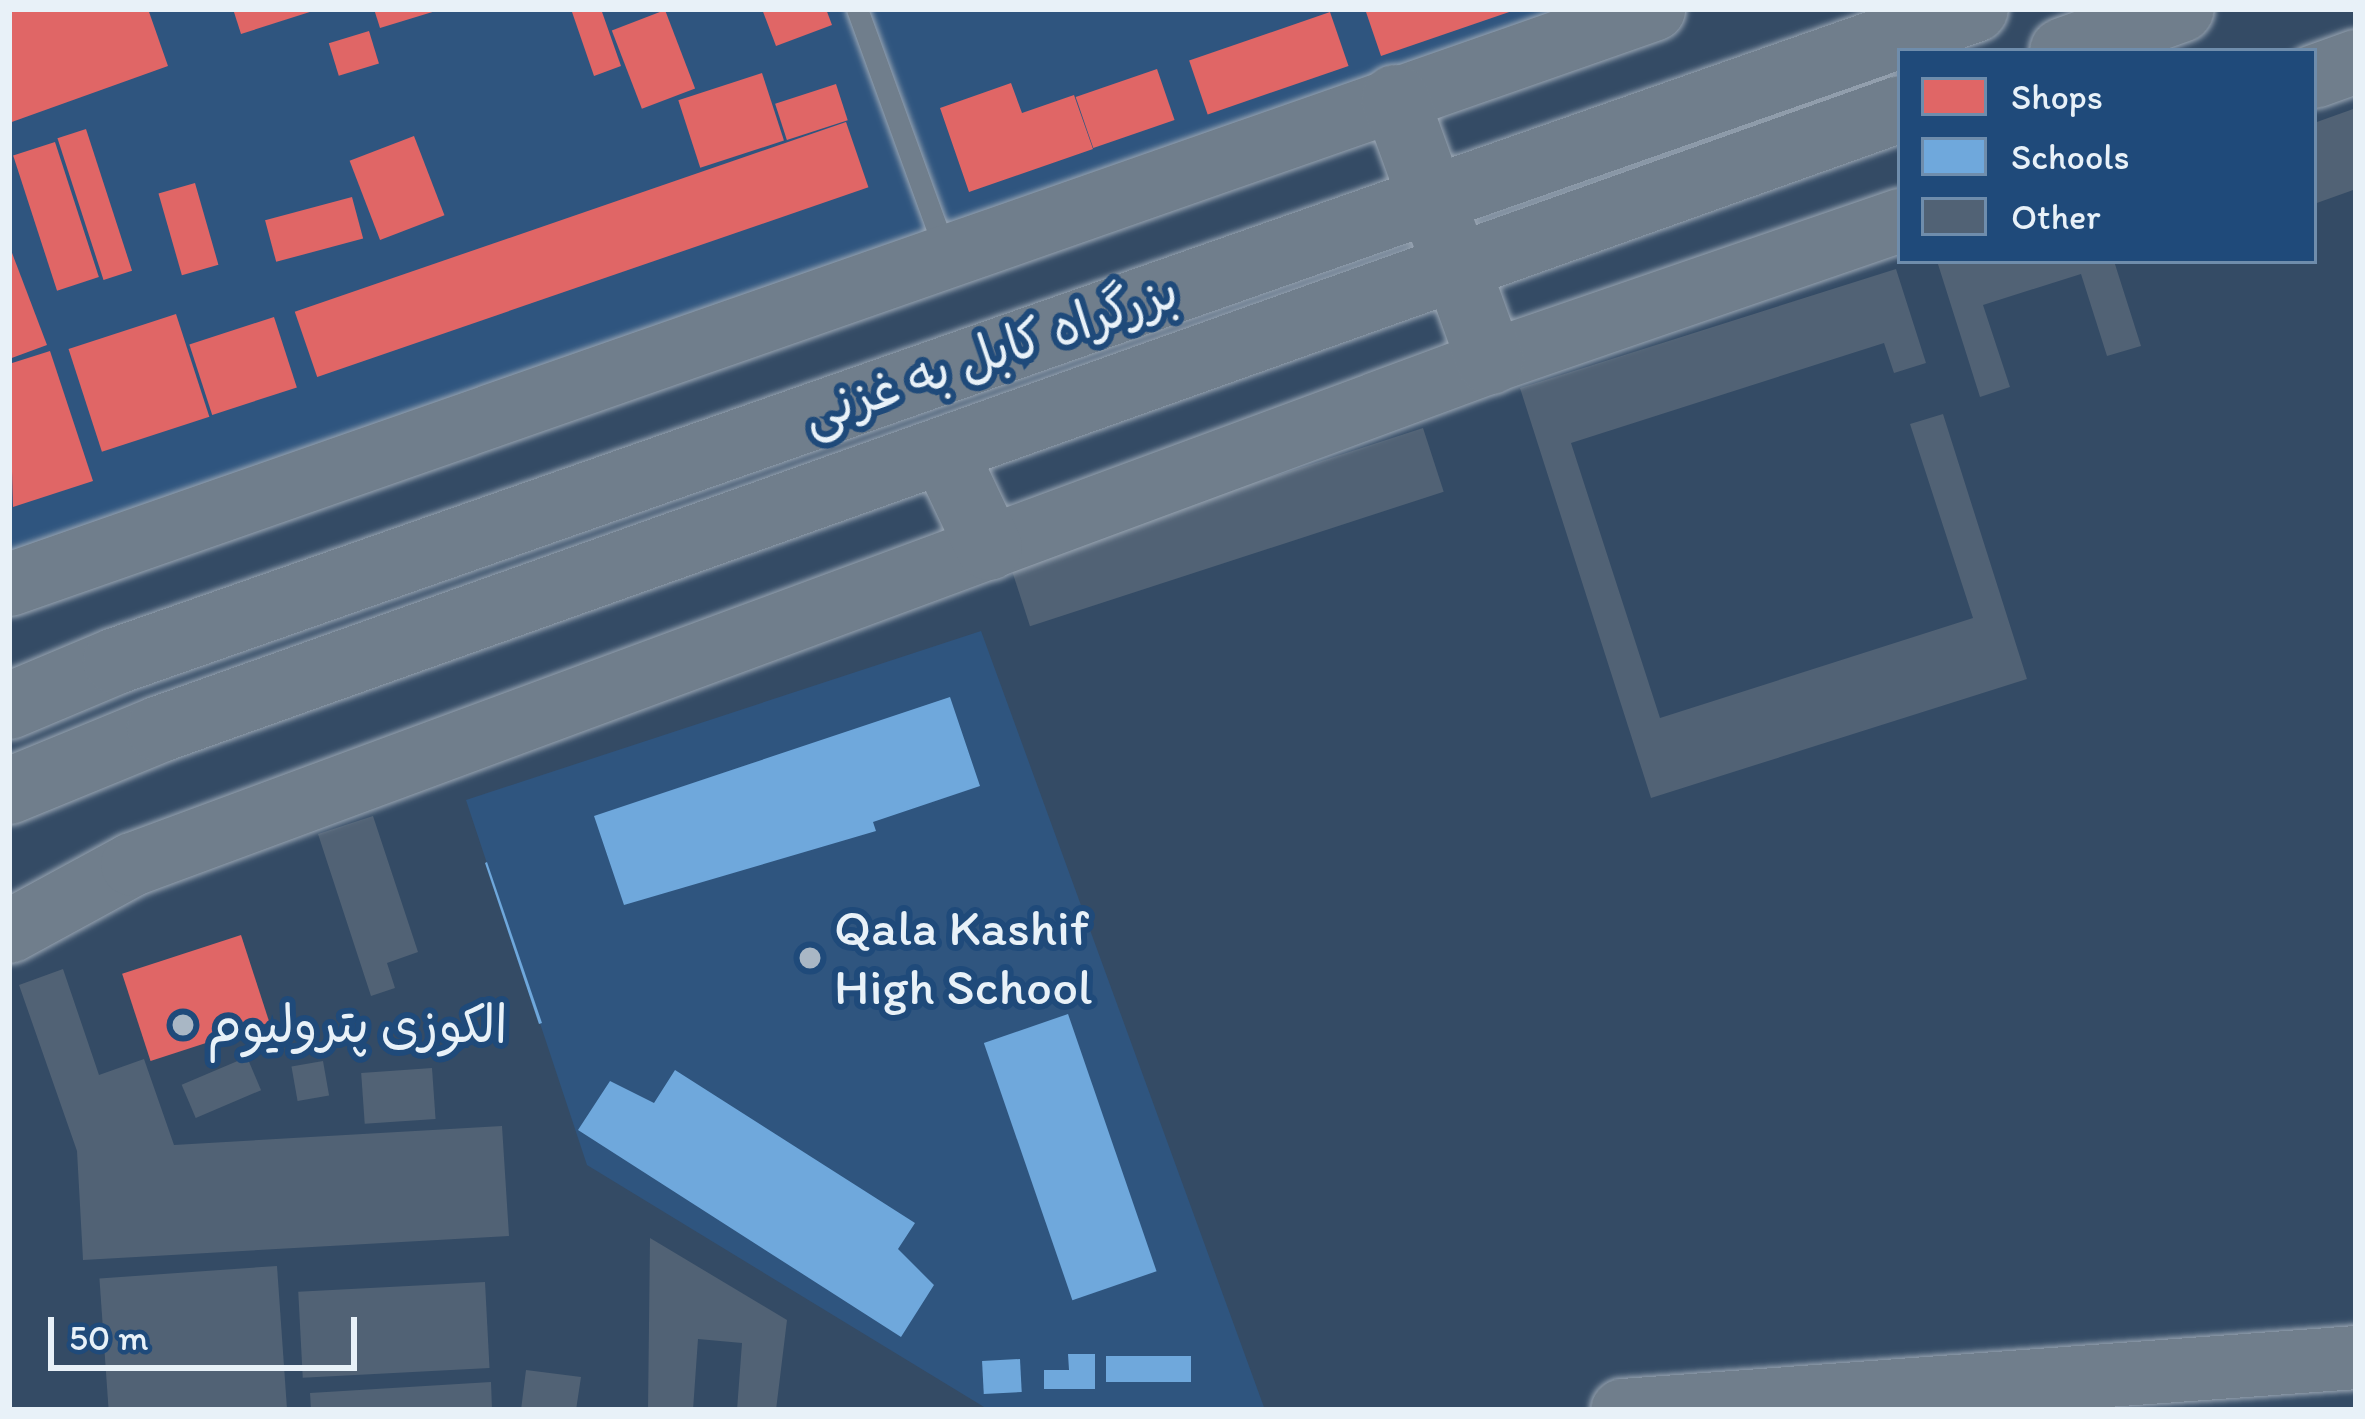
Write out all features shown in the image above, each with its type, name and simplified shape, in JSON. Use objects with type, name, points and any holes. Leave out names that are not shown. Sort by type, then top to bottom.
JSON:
[{"type":"highway","name":"بزرگراه کابل به غزنی","points":[[9,706],[139,653],[1975,9]]},
{"type":"highway","points":[[2071,48],[2181,9]]},
{"type":"highway","points":[[1395,98],[1490,361]]},
{"type":"highway","name":"بزرگراه کابل به غزنی","points":[[9,790],[160,729],[1897,110]]},
{"type":"highway","points":[[944,452],[989,547]]},
{"type":"street","points":[[9,584],[1653,9]]},
{"type":"street","points":[[2317,75],[2356,61]]},
{"type":"street","points":[[9,931],[132,864],[1490,361],[1897,221]]},
{"type":"street","points":[[1622,1410],[2356,1357]]},
{"type":"lane","points":[[857,9],[949,259]]},
{"type":"shaded area","points":[[9,9],[1588,9],[9,552]]},
{"type":"shaded area","name":"Qala Kashif High School","points":[[981,631],[1265,1410],[989,1410],[587,1165],[466,800]]},
{"type":"building: Shops","points":[[9,9],[148,9],[168,66],[9,123]]},
{"type":"building: Shops","points":[[233,9],[316,9],[316,10],[241,34]]},
{"type":"building: Shops","points":[[374,9],[439,9],[439,10],[380,28]]},
{"type":"building: Shops","points":[[571,9],[601,9],[621,66],[594,76]]},
{"type":"building: Shops","points":[[762,9],[826,9],[832,25],[776,46]]},
{"type":"building: Shops","points":[[1365,9],[1515,9],[1515,10],[1381,56]]},
{"type":"building: Shops","points":[[665,10],[695,88],[642,109],[612,30]]},
{"type":"building: Shops","points":[[1330,12],[1349,66],[1208,114],[1189,61]]},
{"type":"building: Shops","points":[[369,31],[379,64],[339,76],[329,43]]},
{"type":"building: Shops","points":[[1157,69],[1175,120],[1093,148],[1076,97]]},
{"type":"building: Shops","points":[[762,73],[784,141],[700,168],[678,100]]},
{"type":"building: Shops","points":[[1011,83],[1022,113],[1074,95],[1093,149],[969,192],[940,108]]},
{"type":"building: Shops","points":[[836,84],[848,120],[787,140],[775,104]]},
{"type":"building: Shops","points":[[846,122],[868,187],[317,377],[295,312]]},
{"type":"building: Shops","points":[[86,129],[132,271],[104,280],[57,138]]},
{"type":"building: Shops","points":[[414,136],[444,215],[380,240],[350,161]]},
{"type":"building: Shops","points":[[55,142],[99,277],[57,291],[13,156]]},
{"type":"building: Shops","points":[[195,183],[218,265],[182,275],[158,193]]},
{"type":"building: Shops","points":[[352,197],[363,239],[276,262],[265,220]]},
{"type":"building: Shops","points":[[9,245],[47,345],[9,359]]},
{"type":"building: Shops","points":[[176,314],[209,417],[102,452],[69,349]]},
{"type":"building: Shops","points":[[274,317],[297,387],[212,415],[189,345]]},
{"type":"building: Shops","points":[[50,351],[93,481],[13,507],[9,364]]},
{"type":"building: Shops","points":[[241,935],[269,1022],[151,1061],[122,974]]},
{"type":"building: Schools","points":[[950,697],[980,786],[873,822],[876,831],[624,905],[594,816]]},
{"type":"building: Schools","points":[[485,863],[542,1023],[539,1024]]},
{"type":"building: Schools","points":[[1068,1014],[1157,1271],[1072,1300],[984,1043]]},
{"type":"building: Schools","points":[[675,1070],[915,1223],[898,1249],[934,1285],[901,1337],[578,1130],[610,1081],[654,1103]]},
{"type":"building: Schools","points":[[1068,1354],[1095,1354],[1095,1389],[1044,1389],[1044,1370],[1069,1370]]},
{"type":"building: Schools","points":[[1106,1356],[1191,1356],[1191,1382],[1106,1382]]},
{"type":"building: Schools","points":[[1020,1359],[1022,1392],[984,1394],[982,1361]]},
{"type":"building: Other","points":[[2356,108],[2356,189],[2317,203],[2317,122]]},
{"type":"building: Other","points":[[1938,264],[2115,264],[2141,346],[2107,356],[2081,274],[1983,305],[2010,387],[1980,397]]},
{"type":"building: Other","points":[[1896,269],[1926,363],[1894,373],[1884,343],[1571,443],[1660,718],[1973,618],[1910,424],[1943,414],[2027,679],[1651,798],[1520,388]]},
{"type":"building: Other","points":[[1423,428],[1444,492],[1030,626],[1009,562]]},
{"type":"building: Other","points":[[373,816],[418,952],[387,963],[395,988],[371,996],[318,834]]},
{"type":"building: Other","points":[[63,969],[99,1075],[144,1059],[174,1145],[502,1126],[509,1236],[83,1260],[77,1151],[19,985]]},
{"type":"building: Other","points":[[247,1057],[261,1090],[196,1118],[182,1085]]},
{"type":"building: Other","points":[[323,1061],[329,1095],[298,1101],[291,1067]]},
{"type":"building: Other","points":[[432,1068],[436,1119],[365,1124],[361,1073]]},
{"type":"building: Other","points":[[650,1238],[787,1320],[776,1410],[737,1410],[742,1343],[698,1339],[693,1410],[648,1410]]},
{"type":"building: Other","points":[[277,1266],[287,1410],[109,1410],[99,1278]]},
{"type":"building: Other","points":[[485,1282],[490,1368],[303,1378],[298,1292]]},
{"type":"building: Other","points":[[526,1370],[581,1377],[576,1410],[521,1410]]},
{"type":"building: Other","points":[[491,1382],[492,1410],[311,1410],[310,1393]]},
{"type":"place","name":"Qala Kashif High School","points":[[810,958]]},
{"type":"place","name":"الکوزی پترولیوم","points":[[183,1025]]}]
